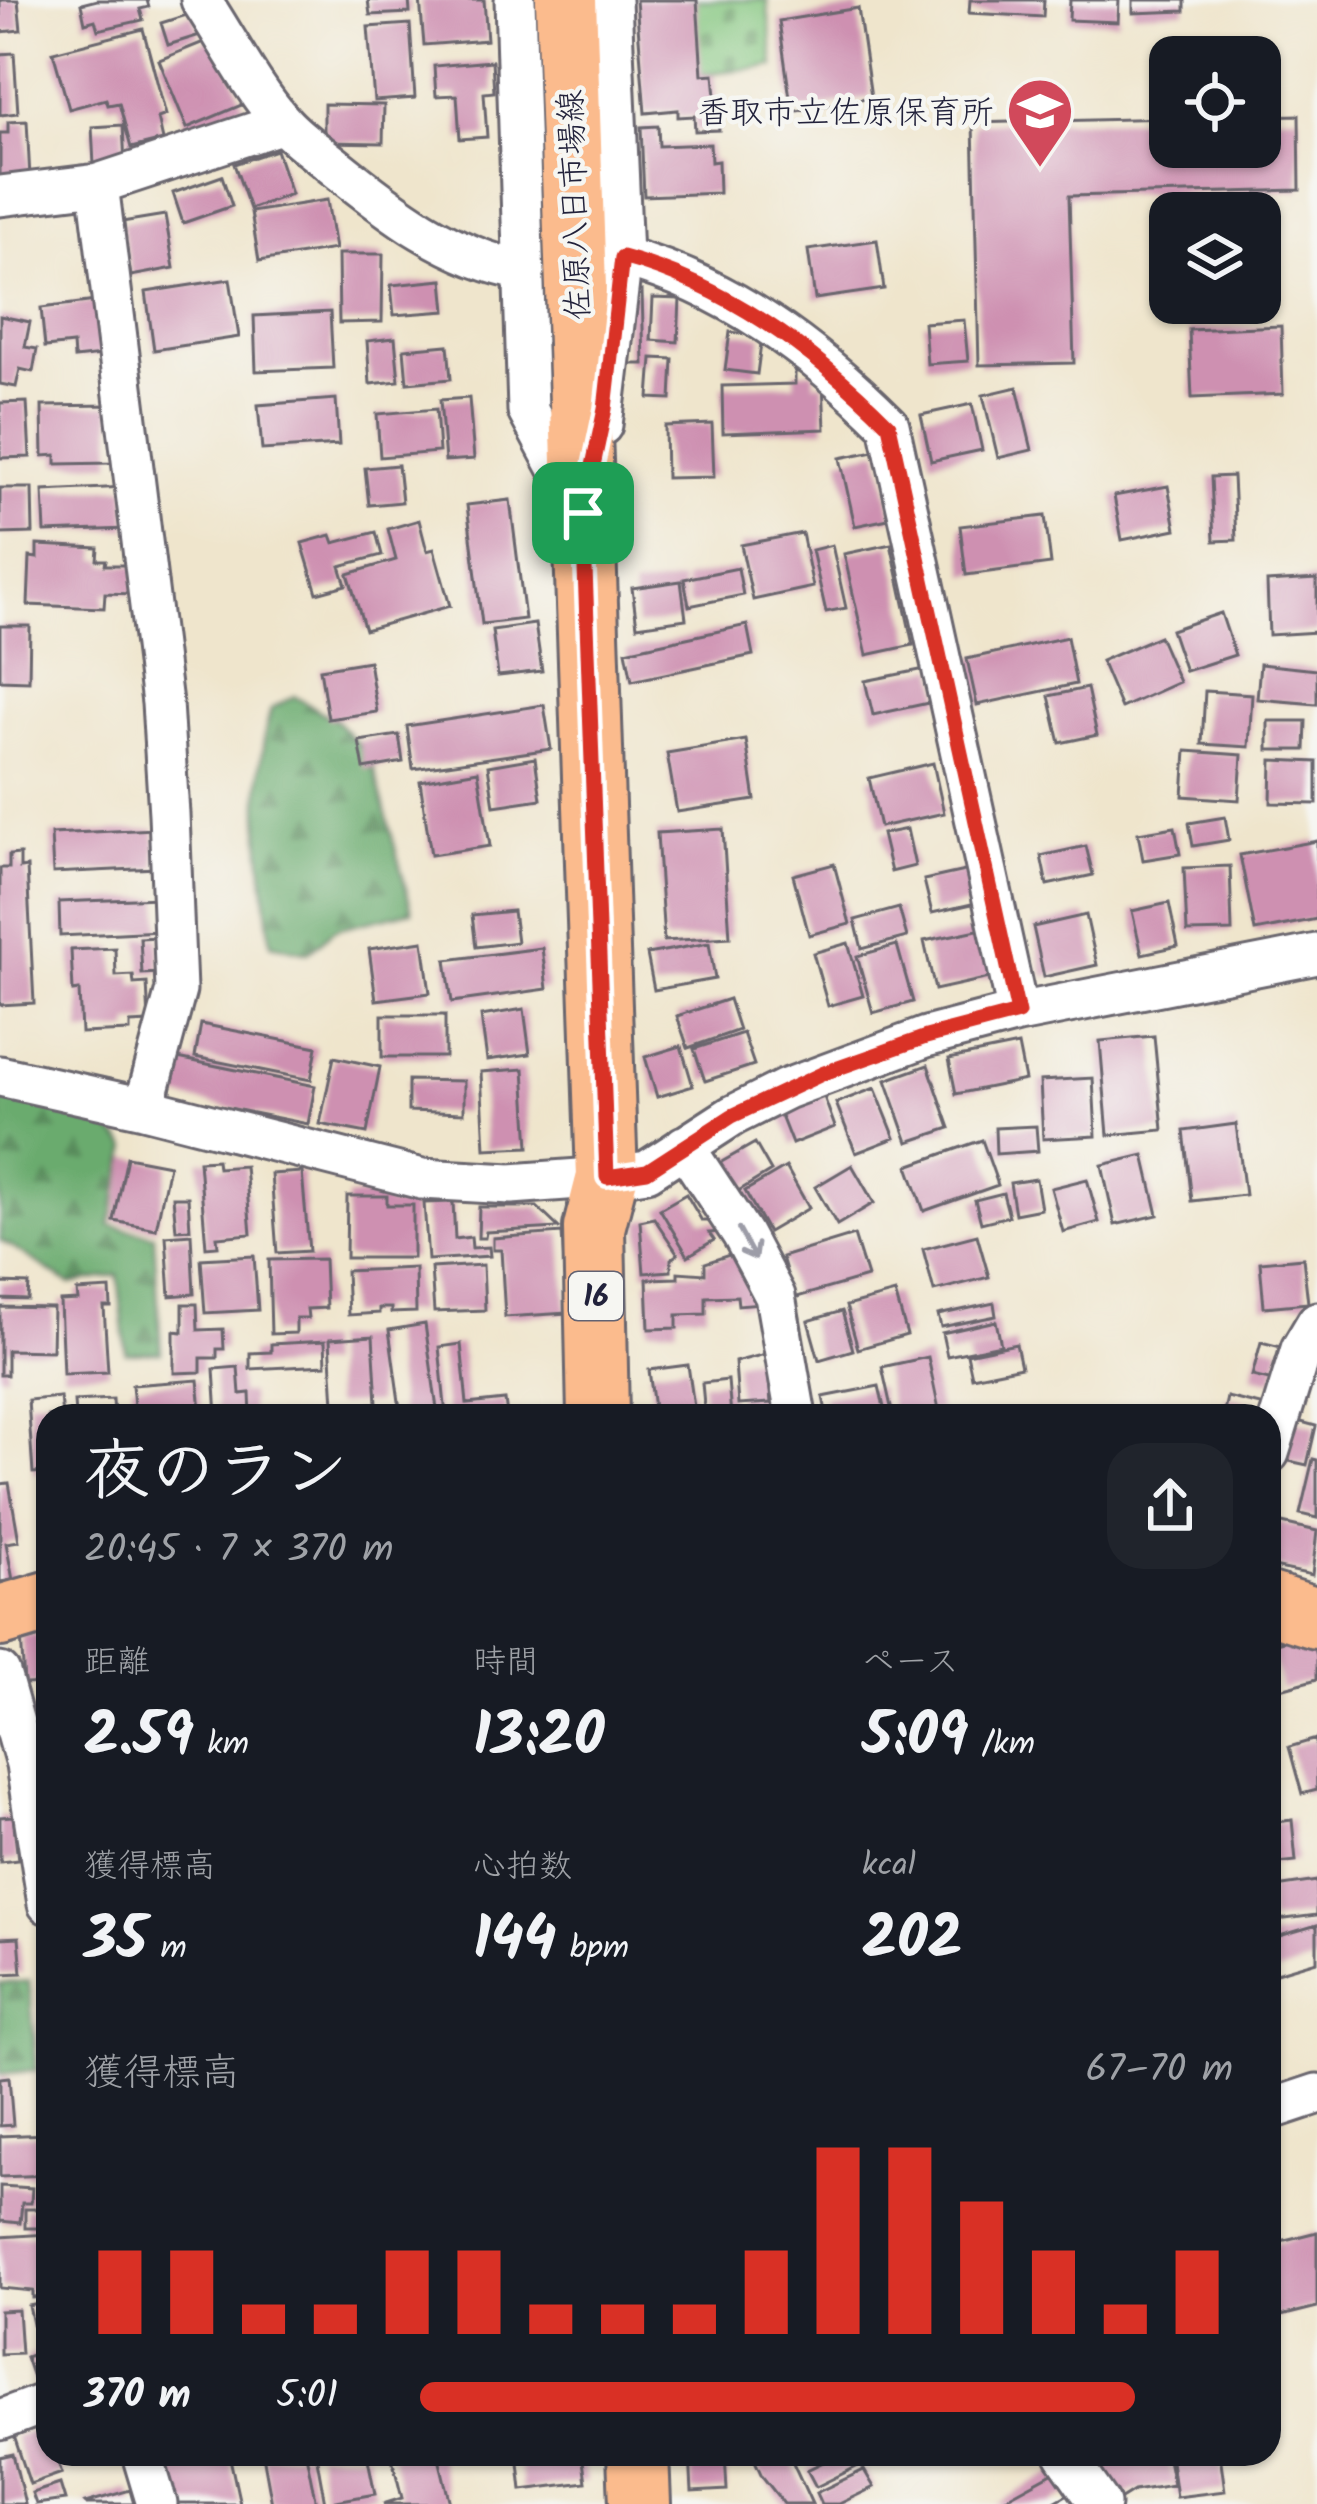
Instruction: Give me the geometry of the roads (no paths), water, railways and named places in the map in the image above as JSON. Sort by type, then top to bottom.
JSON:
[{"type":"main road","name":"佐原八日市場線","points":[[566,0],[607,1177],[594,1228],[598,1404]]},
{"type":"main road","points":[[0,1616],[36,1606]]},
{"type":"main road","points":[[1281,1607],[1317,1618]]},
{"type":"main road","points":[[638,2466],[640,2504]]},
{"type":"street","points":[[201,0],[283,123],[404,220],[474,258],[525,271]]},
{"type":"street","points":[[515,0],[528,412],[583,513]]},
{"type":"street","points":[[583,513],[605,409],[622,257],[611,0]]},
{"type":"street","points":[[0,196],[98,184],[283,123]]},
{"type":"street","points":[[98,184],[162,703],[170,836],[176,990],[144,1108]]},
{"type":"street","points":[[622,257],[703,284],[835,370],[889,425],[1018,1013]]},
{"type":"street","points":[[0,1076],[422,1179],[511,1184],[607,1177],[647,1171],[732,1116],[824,1073],[926,1037],[1018,1013],[1317,954]]},
{"type":"street","points":[[684,1146],[742,1234],[775,1296],[794,1404]]},
{"type":"street","points":[[1281,1414],[1301,1349],[1317,1322]]},
{"type":"street","points":[[0,1673],[36,1817]]},
{"type":"street","points":[[1281,2106],[1317,2093]]},
{"type":"street","points":[[0,2420],[36,2406]]},
{"type":"street","points":[[146,2466],[157,2504]]},
{"type":"street","points":[[1073,2466],[1100,2504]]},
{"type":"place","name":"香取市立佐原保育所","points":[[1040,170]]}]
